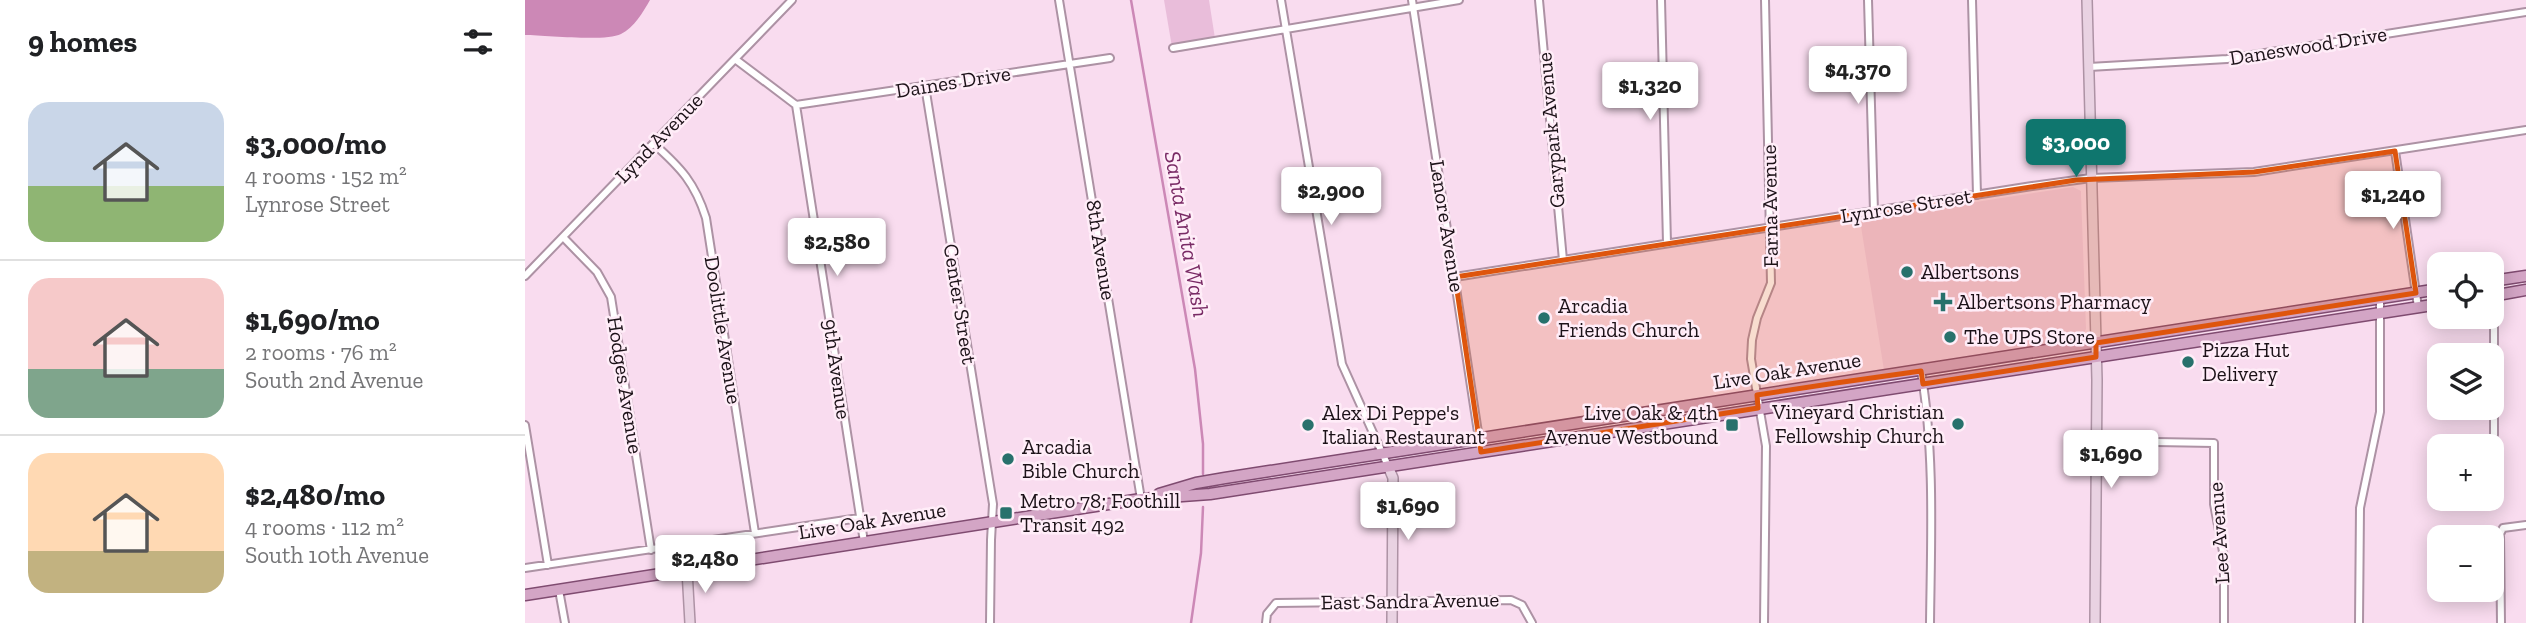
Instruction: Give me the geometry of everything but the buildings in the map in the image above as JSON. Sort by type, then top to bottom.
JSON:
[{"type":"main road","points":[[2504,279],[2526,276]]},
{"type":"main road","points":[[2504,293],[2526,290]]},
{"type":"main road","name":"Live Oak Avenue","points":[[1141,499],[1196,483],[2427,291]]},
{"type":"main road","name":"Live Oak Avenue","points":[[525,595],[1141,499],[1210,495],[2427,306]]},
{"type":"street","name":"Lynd Avenue","points":[[525,276],[792,0]]},
{"type":"street","name":"8th Avenue","points":[[1059,0],[1141,499]]},
{"type":"street","points":[[1281,0],[1339,355],[1351,388],[1393,478],[1392,623]]},
{"type":"street","points":[[1173,48],[1413,4],[1459,0]]},
{"type":"street","name":"Garypark Avenue","points":[[1539,0],[1563,260]]},
{"type":"street","points":[[1661,0],[1667,243]]},
{"type":"street","name":"Farna Avenue","points":[[1764,623],[1766,446],[1751,359],[1757,318],[1771,283],[1765,0]]},
{"type":"street","points":[[1868,0],[1874,211]]},
{"type":"street","points":[[1972,0],[1977,195]]},
{"type":"street","points":[[2087,0],[2096,343],[2095,623]]},
{"type":"street","name":"Lenore Avenue","points":[[1413,4],[1481,452]]},
{"type":"street","name":"Daneswood Drive","points":[[2089,66],[2227,59],[2526,12]]},
{"type":"street","name":"Daines Drive","points":[[796,105],[1109,58]]},
{"type":"street","points":[[735,59],[796,105]]},
{"type":"street","name":"Center Street","points":[[925,86],[993,504],[990,623]]},
{"type":"street","name":"9th Avenue","points":[[796,105],[864,542]]},
{"type":"street","name":"Lynrose Street","points":[[1455,277],[2091,178],[2254,172],[2526,130]]},
{"type":"street","name":"Doolittle Avenue","points":[[654,144],[683,169],[699,195],[706,218],[755,533]]},
{"type":"street","points":[[2395,151],[2418,307]]},
{"type":"street","name":"Hodges Avenue","points":[[563,237],[597,272],[611,297],[651,550]]},
{"type":"street","points":[[2359,623],[2360,508],[2380,412],[2380,298]]},
{"type":"street","points":[[2493,329],[2494,434]]},
{"type":"street","points":[[1921,371],[1931,490],[1930,623]]},
{"type":"street","points":[[525,425],[548,565]]},
{"type":"street","name":"Lee Avenue","points":[[2097,441],[2214,443],[2214,504],[2224,557],[2224,623]]},
{"type":"street","name":"Live Oak Avenue","points":[[525,568],[859,518]]},
{"type":"street","points":[[2501,623],[2500,534],[2503,528],[2526,526]]},
{"type":"street","points":[[687,570],[690,623]]},
{"type":"street","points":[[559,590],[565,623]]},
{"type":"street","name":"East Sandra Avenue","points":[[1266,623],[1268,614],[1276,603],[1511,600],[1523,606],[1532,623]]},
{"type":"highlighted area","points":[[2395,151],[2416,293],[2096,343],[2096,357],[1923,384],[1921,371],[1757,395],[1758,408],[1481,452],[1455,277],[2076,180],[2254,172]]},
{"type":"shaded area","points":[[525,0],[650,0],[638,19],[626,31],[613,36],[589,38],[525,35]]},
{"type":"shaded area","points":[[1164,0],[1209,0],[1216,45],[1173,53]]},
{"type":"shaded area","points":[[2073,187],[2081,191],[2086,329],[2082,336],[2078,339],[1884,370],[1860,220]]},
{"type":"waterway","name":"Santa Anita Wash","points":[[1131,0],[1195,369],[1203,444],[1203,474]]},
{"type":"waterway","name":"Santa Anita Wash","points":[[1191,623],[1201,553],[1203,507]]},
{"type":"place","name":"Albertsons","points":[[1907,272]]},
{"type":"place","name":"Albertsons Pharmacy","points":[[1943,302]]},
{"type":"place","name":"Arcadia Friends Church","points":[[1544,318]]},
{"type":"place","name":"The UPS Store","points":[[1950,337]]},
{"type":"place","name":"Pizza Hut Delivery","points":[[2188,362]]},
{"type":"place","name":"Vineyard Christian Fellowship Church","points":[[1958,424]]},
{"type":"place","name":"Alex Di Peppe's Italian Restaurant","points":[[1308,425]]},
{"type":"place","name":"Live Oak & 4th Avenue Westbound","points":[[1732,425]]},
{"type":"place","name":"Arcadia Bible Church","points":[[1008,459]]},
{"type":"place","name":"Metro 78; Foothill Transit 492","points":[[1006,513]]}]
